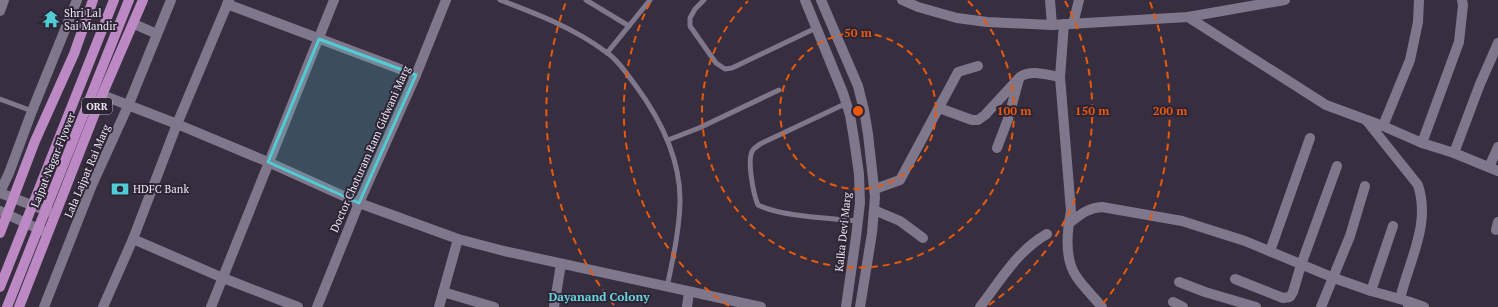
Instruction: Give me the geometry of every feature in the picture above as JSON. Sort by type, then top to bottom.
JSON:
[{"type":"main road","points":[[0,234],[4,213],[14,198],[35,141],[74,54],[94,0]]},
{"type":"main road","name":"Lajpat Nagar Flyover","points":[[0,287],[114,0]]},
{"type":"main road","name":"Lajpat Nagar Flyover","points":[[7,307],[129,0]]},
{"type":"main road","name":"ORR","points":[[55,214],[102,96],[143,0]]},
{"type":"main road","points":[[19,307],[55,214]]},
{"type":"street","points":[[0,11],[4,0]]},
{"type":"street","points":[[55,214],[0,192],[10,173],[32,111],[77,0]]},
{"type":"street","name":"Lala Lajpat Rai Marg","points":[[44,307],[92,185],[128,106],[171,0]]},
{"type":"street","points":[[211,307],[334,0]]},
{"type":"street","name":"Doctor Choturam Ram Gidwani Marg","points":[[317,307],[359,203],[416,75],[446,0]]},
{"type":"street","name":"Kalka Devi Marg","points":[[805,0],[850,115],[859,174],[860,202],[846,307]]},
{"type":"street","points":[[821,0],[858,86],[864,110],[875,189],[872,232],[860,307]]},
{"type":"street","points":[[902,0],[918,7],[957,18],[987,22],[1052,25],[1188,17],[1285,0]]},
{"type":"street","points":[[1050,0],[1052,25]]},
{"type":"street","points":[[1078,0],[1069,24],[1060,77],[1071,211],[1068,224],[1068,257],[1075,275],[1102,307]]},
{"type":"street","points":[[1383,126],[1410,60],[1418,22],[1419,0]]},
{"type":"street","points":[[1422,143],[1459,42],[1463,6],[1462,0]]},
{"type":"street","points":[[103,307],[133,239],[177,124],[228,2],[319,39],[416,75]]},
{"type":"street","points":[[1188,17],[1326,105],[1383,126],[1422,143],[1454,153],[1494,169],[1498,147]]},
{"type":"street","points":[[134,24],[157,34]]},
{"type":"street","points":[[1454,153],[1480,84],[1498,43]]},
{"type":"street","points":[[875,189],[900,180],[958,72],[978,66]]},
{"type":"street","points":[[939,108],[972,120],[978,120],[985,115],[1025,73],[1060,77]]},
{"type":"street","points":[[997,148],[1008,119],[1020,77]]},
{"type":"street","points":[[102,96],[177,124],[268,162],[359,203],[458,238],[504,252],[761,307]]},
{"type":"street","points":[[1366,120],[1418,185],[1422,198],[1423,223],[1406,303]]},
{"type":"street","points":[[24,135],[35,141]]},
{"type":"street","points":[[1270,250],[1310,138]]},
{"type":"street","points":[[1235,279],[1283,298],[1290,297],[1337,166]]},
{"type":"street","points":[[1321,307],[1350,236],[1365,186]]},
{"type":"street","points":[[1068,224],[1093,207],[1102,207],[1182,221],[1246,241],[1334,278],[1406,303],[1424,307]]},
{"type":"street","points":[[874,210],[900,221],[923,238]]},
{"type":"street","points":[[4,213],[47,233]]},
{"type":"street","points":[[1371,291],[1393,226]]},
{"type":"street","points":[[980,307],[1008,269],[1028,248],[1047,234]]},
{"type":"street","points":[[439,307],[458,238]]},
{"type":"street","points":[[133,239],[223,278],[298,307]]},
{"type":"street","points":[[554,307],[561,264]]},
{"type":"street","points":[[1179,282],[1243,305],[1256,307]]},
{"type":"street","points":[[443,292],[494,307]]},
{"type":"street","points":[[687,307],[689,292]]},
{"type":"street","points":[[1173,302],[1183,307]]},
{"type":"lane","points":[[500,0],[551,20],[582,36],[607,53],[625,70],[655,114],[668,140],[676,164],[680,202],[674,251],[667,288]]},
{"type":"lane","points":[[586,0],[629,26]]},
{"type":"lane","points":[[607,53],[650,0]]},
{"type":"lane","points":[[704,0],[695,9],[690,18],[690,26],[716,63],[725,69],[732,68],[816,28]]},
{"type":"lane","points":[[668,140],[699,128],[779,90]]},
{"type":"lane","points":[[0,99],[32,111]]},
{"type":"lane","points":[[846,103],[760,144],[752,150],[750,158],[754,196],[758,205],[766,209],[800,216],[858,221]]},
{"type":"highlighted area","points":[[319,39],[416,75],[359,203],[268,162]]},
{"type":"place","name":"Shri Lal Sai Mandir","points":[[51,19]]},
{"type":"place","name":"HDFC Bank","points":[[120,189]]},
{"type":"district","name":"Dayanand Colony","points":[[599,296]]}]
